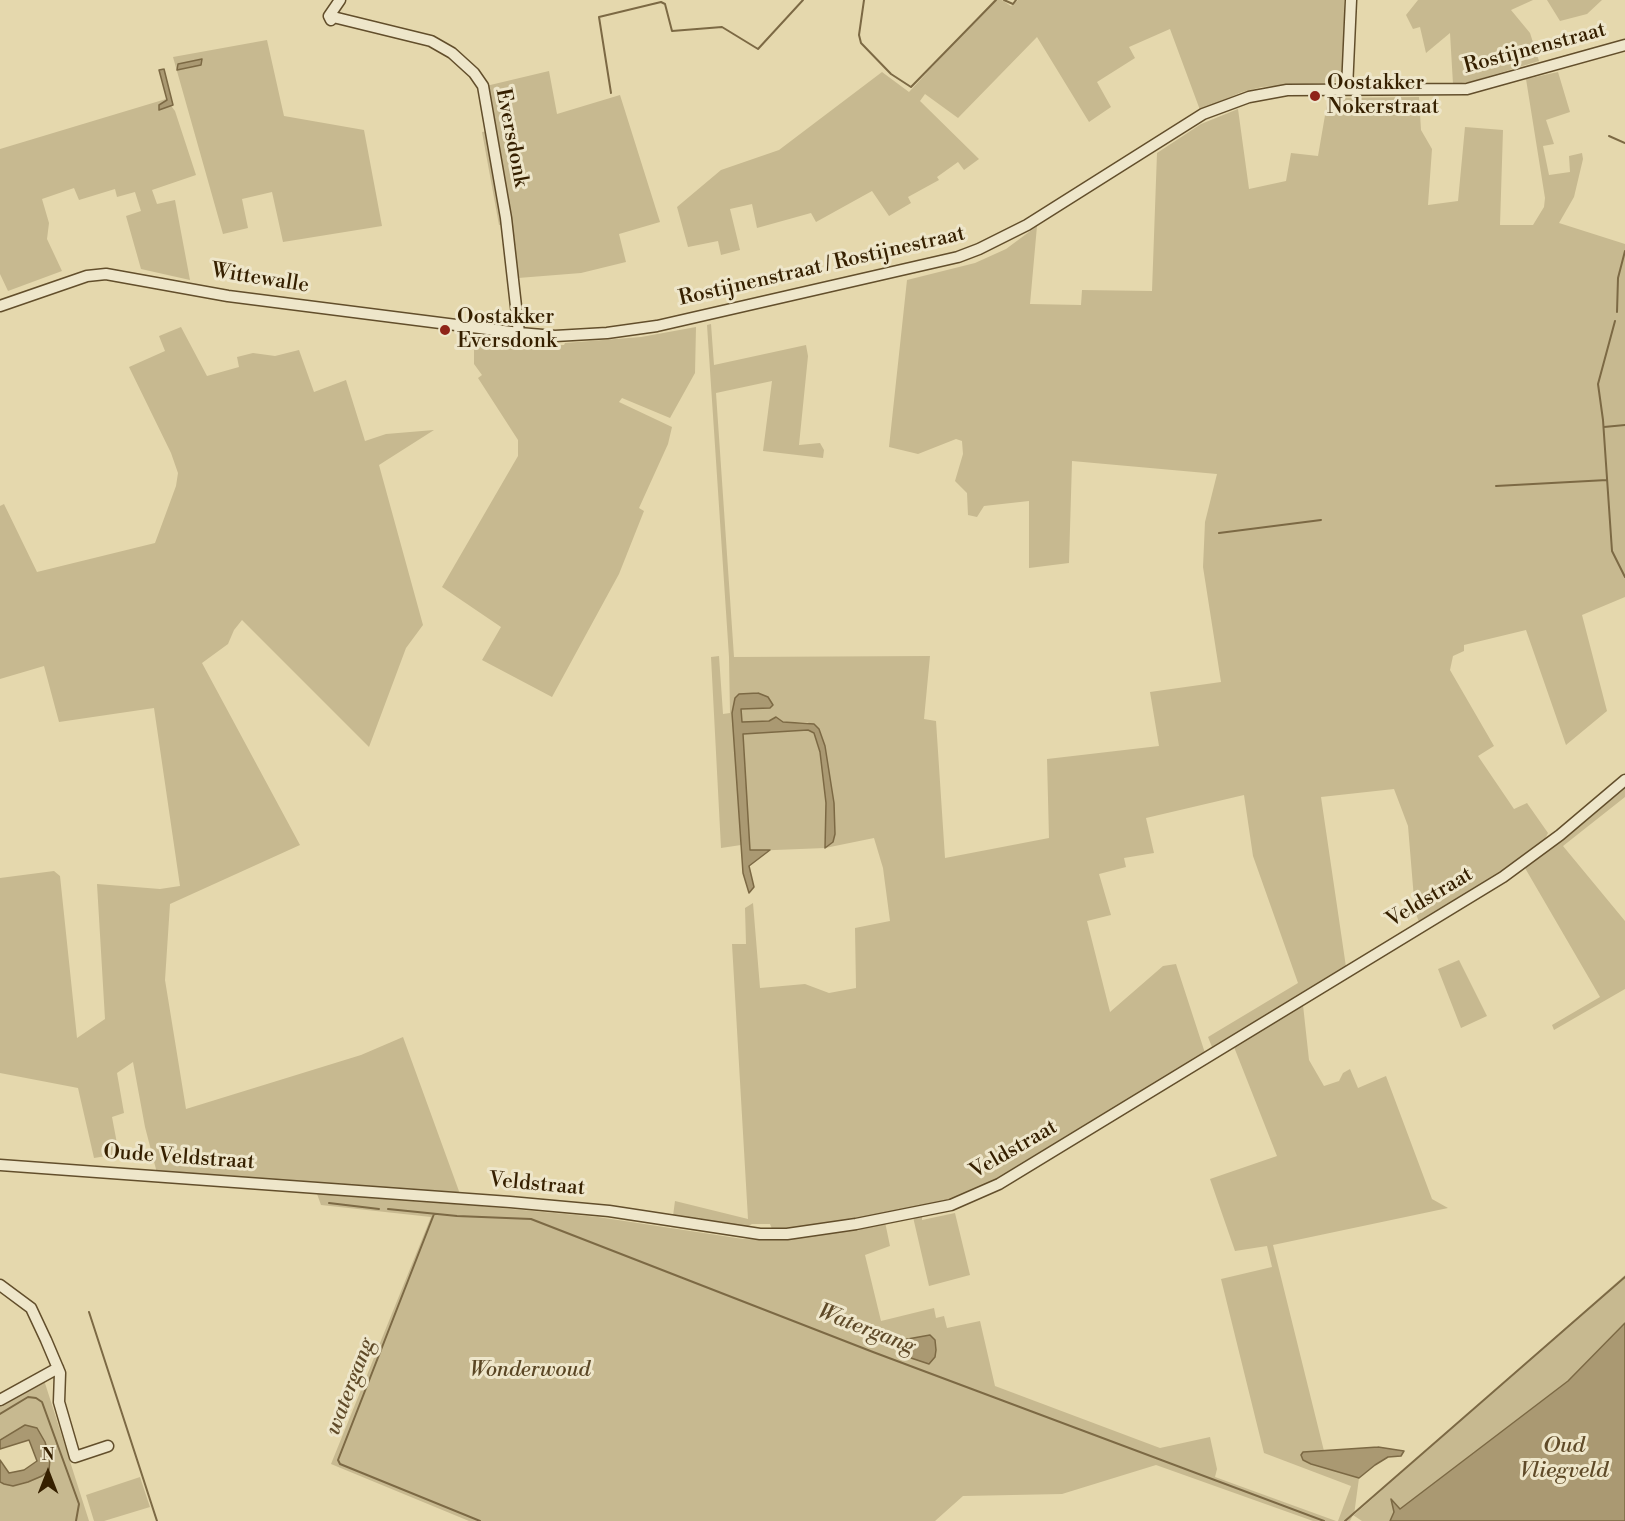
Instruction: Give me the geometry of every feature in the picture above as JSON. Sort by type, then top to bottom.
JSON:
[{"type":"street","name":"Eversdonk","points":[[340,0],[330,19],[431,41],[452,53],[474,73],[483,86],[506,218],[519,333]]},
{"type":"street","points":[[1347,89],[1351,0]]},
{"type":"street","name":"Rostijnenstraat","points":[[1382,89],[1467,89],[1625,45]]},
{"type":"street","name":"Rostijnenstraat / Rostijnestraat","points":[[519,333],[555,336],[607,333],[657,326],[958,257],[1000,240],[1027,225],[1174,131],[1219,107],[1271,93],[1382,89]]},
{"type":"street","name":"Wittewalle","points":[[0,306],[87,276],[106,274],[131,276],[228,296],[519,333]]},
{"type":"street","name":"Veldstraat","points":[[324,1187],[609,1211],[760,1234],[787,1234],[855,1224],[951,1205],[999,1184],[1503,877],[1560,835],[1625,780]]},
{"type":"street","name":"Oude Veldstraat","points":[[0,1159],[32,1166]]},
{"type":"street","name":"Oude Veldstraat","points":[[0,1165],[324,1187]]},
{"type":"street","points":[[0,1285],[31,1308],[58,1368],[59,1402],[75,1456],[108,1446]]},
{"type":"street","points":[[0,1400],[58,1368]]},
{"type":"green space","points":[[994,0],[1002,0],[1011,6],[1018,0],[1344,0],[1344,78],[1336,82],[1262,87],[1242,92],[1200,110],[1170,29],[1129,47],[1135,58],[1097,82],[1111,107],[1089,122],[1037,37],[958,118],[925,94],[920,101],[979,159],[964,170],[958,162],[937,177],[939,180],[908,197],[911,203],[889,216],[872,191],[816,222],[811,213],[757,228],[752,204],[730,209],[740,250],[721,255],[718,241],[688,247],[677,207],[721,170],[779,150],[882,72],[909,92]]},
{"type":"green space","points":[[1418,0],[1533,0],[1511,10],[1530,33],[1539,61],[1470,82],[1453,84],[1450,33],[1426,53],[1420,27],[1413,29],[1406,15]]},
{"type":"green space","points":[[1547,0],[1602,0],[1587,14],[1560,21]]},
{"type":"green space","points":[[267,40],[284,116],[364,130],[382,226],[283,242],[272,192],[242,199],[248,228],[223,234],[173,57]]},
{"type":"green space","points":[[549,71],[557,114],[620,95],[660,222],[619,234],[626,262],[581,273],[518,278],[486,86]]},
{"type":"green space","points":[[1558,72],[1570,112],[1546,120],[1554,144],[1543,146],[1549,175],[1570,172],[1569,156],[1582,153],[1583,159],[1574,197],[1559,223],[1625,244],[1625,597],[1582,615],[1607,711],[1566,745],[1526,630],[1464,645],[1464,651],[1453,656],[1450,670],[1494,746],[1478,756],[1514,809],[1527,803],[1548,833],[1545,839],[1538,847],[1499,873],[1419,922],[1415,911],[1408,826],[1394,789],[1321,797],[1346,967],[1212,1047],[1208,1037],[1298,983],[1253,856],[1244,795],[1146,818],[1154,853],[1124,858],[1126,867],[1099,874],[1111,915],[1087,921],[1110,1012],[1163,966],[1176,964],[1205,1053],[996,1182],[970,1195],[877,1215],[779,1230],[772,1229],[770,1224],[752,1224],[745,1228],[673,1216],[675,1201],[748,1219],[732,944],[746,944],[745,908],[753,903],[760,988],[805,984],[829,993],[856,988],[855,928],[890,921],[883,868],[874,838],[825,848],[750,851],[743,734],[809,730],[814,733],[820,752],[827,803],[825,847],[833,842],[835,834],[825,746],[808,722],[741,722],[741,709],[770,708],[773,705],[733,704],[741,845],[721,848],[711,657],[719,656],[723,714],[730,713],[729,657],[707,325],[711,324],[714,365],[806,345],[808,356],[799,445],[820,443],[824,450],[823,458],[763,451],[772,381],[716,393],[734,657],[930,656],[924,719],[936,721],[945,858],[1049,838],[1047,759],[1159,746],[1150,692],[1221,682],[1203,567],[1205,522],[1217,474],[1072,461],[1069,563],[1029,568],[1029,501],[984,506],[977,517],[968,515],[967,493],[955,481],[963,454],[962,441],[956,439],[918,454],[889,447],[907,280],[975,263],[1006,249],[1037,226],[1030,304],[1081,305],[1082,290],[1152,291],[1157,153],[1201,124],[1238,109],[1249,189],[1286,181],[1291,153],[1318,156],[1328,98],[1419,97],[1421,130],[1432,149],[1428,205],[1458,201],[1465,127],[1503,130],[1500,225],[1533,225],[1544,207],[1545,198],[1526,79]]},
{"type":"green space","points":[[166,99],[175,111],[196,175],[152,190],[157,204],[175,200],[190,280],[141,269],[126,216],[141,211],[135,192],[117,197],[115,189],[79,200],[74,188],[42,199],[49,223],[47,239],[62,271],[8,291],[0,274],[0,149]]},
{"type":"green space","points":[[489,131],[505,224],[499,225],[482,132]]},
{"type":"green space","points":[[181,327],[207,376],[239,367],[237,357],[253,353],[275,356],[299,350],[314,392],[346,380],[365,441],[386,434],[434,430],[379,465],[423,625],[406,648],[369,747],[242,620],[234,630],[228,644],[202,663],[300,845],[170,904],[165,980],[186,1109],[361,1055],[403,1037],[460,1194],[157,1173],[145,1127],[133,1062],[117,1073],[124,1113],[112,1117],[119,1154],[94,1158],[78,1088],[0,1073],[0,878],[54,871],[60,876],[77,1038],[105,1019],[97,884],[160,889],[180,886],[154,708],[59,722],[44,666],[0,679],[0,506],[4,504],[37,572],[155,543],[176,486],[178,473],[171,453],[129,367],[165,351],[159,336]]},
{"type":"green space","points":[[696,327],[695,373],[670,418],[622,398],[619,402],[672,427],[668,444],[639,508],[644,511],[619,574],[552,697],[482,660],[501,627],[442,587],[518,456],[518,440],[478,378],[482,375],[474,364],[474,339],[531,346],[564,345],[565,343],[641,337]]},
{"type":"green space","points":[[1625,786],[1625,797],[1563,846],[1625,921],[1625,989],[1554,1030],[1552,1025],[1600,997],[1525,868]]},
{"type":"green space","points":[[1459,960],[1487,1016],[1461,1028],[1438,969]]},
{"type":"green space","points":[[1303,1005],[1309,1060],[1324,1086],[1339,1081],[1343,1073],[1350,1069],[1358,1088],[1386,1076],[1432,1199],[1448,1208],[1273,1245],[1324,1451],[1303,1452],[1311,1464],[1359,1478],[1354,1515],[1625,1275],[1625,1323],[1621,1330],[1568,1381],[1400,1509],[1392,1500],[1394,1512],[1390,1521],[1362,1521],[1353,1515],[1350,1521],[1338,1521],[1351,1486],[1264,1453],[1221,1279],[1272,1267],[1267,1246],[1235,1251],[1210,1179],[1277,1156],[1234,1047]]},
{"type":"green space","name":"Wonderwoud","points":[[316,1191],[598,1217],[743,1239],[773,1240],[885,1222],[890,1246],[865,1255],[881,1321],[934,1308],[936,1318],[944,1316],[947,1328],[980,1321],[995,1386],[1160,1448],[1210,1437],[1217,1469],[1215,1477],[1336,1521],[1313,1521],[1156,1465],[1062,1494],[963,1496],[935,1521],[469,1521],[331,1464],[431,1217],[321,1205]]},
{"type":"green space","points":[[955,1213],[970,1275],[929,1286],[913,1217],[922,1215],[922,1220]]},
{"type":"green space","points":[[44,1380],[89,1521],[0,1521],[0,1482],[13,1486],[42,1476],[50,1459],[37,1428],[0,1440],[0,1404]]},
{"type":"green space","points":[[140,1477],[150,1507],[104,1521],[94,1521],[86,1495]]},
{"type":"water","points":[[202,59],[201,65],[177,70],[178,64]]},
{"type":"water","points":[[164,69],[173,105],[159,110],[159,105],[167,100],[159,70]]},
{"type":"water","points":[[758,693],[768,697],[773,705],[770,708],[741,709],[742,722],[769,721],[776,717],[783,722],[814,724],[819,729],[825,746],[834,803],[835,834],[833,842],[825,848],[826,803],[820,752],[814,733],[808,730],[743,734],[750,850],[770,850],[749,866],[754,887],[749,893],[743,873],[732,713],[735,698],[739,694]]},
{"type":"water","name":"Oud Vliegveld","points":[[1625,1323],[1625,1521],[1390,1521],[1394,1512],[1391,1499],[1400,1509],[1568,1381]]},
{"type":"water","points":[[930,1335],[935,1340],[936,1350],[935,1357],[929,1364],[911,1358],[912,1353],[893,1346],[891,1342]]},
{"type":"water","points":[[25,1425],[37,1428],[45,1442],[50,1459],[49,1470],[28,1482],[13,1486],[4,1484],[0,1482],[0,1460],[9,1473],[24,1470],[37,1461],[29,1440],[0,1449],[0,1440]]},
{"type":"water","points":[[1378,1447],[1404,1451],[1401,1456],[1388,1457],[1359,1478],[1311,1464],[1303,1460],[1301,1455],[1303,1452]]},
{"type":"waterway","points":[[611,93],[599,17],[661,2],[665,4],[672,31],[722,27],[758,49],[803,0]]},
{"type":"waterway","points":[[864,0],[859,35],[861,43],[891,74],[911,87],[996,0]]},
{"type":"waterway","points":[[1004,0],[1013,4],[1016,0]]},
{"type":"waterway","points":[[1609,136],[1625,143]]},
{"type":"waterway","points":[[1617,312],[1618,278],[1625,251]]},
{"type":"waterway","points":[[1615,321],[1598,384],[1603,420],[1612,551],[1625,577]]},
{"type":"waterway","points":[[1604,427],[1625,425]]},
{"type":"waterway","points":[[1496,486],[1607,480]]},
{"type":"waterway","points":[[1219,533],[1321,520]]},
{"type":"waterway","points":[[329,1203],[379,1209]]},
{"type":"waterway","name":"Watergang","points":[[388,1209],[457,1216],[531,1219],[873,1352],[1324,1521]]},
{"type":"waterway","name":"watergang","points":[[434,1214],[338,1460],[340,1464],[480,1521]]},
{"type":"waterway","points":[[1345,1521],[1625,1277]]},
{"type":"waterway","points":[[89,1312],[157,1521]]},
{"type":"waterway","points":[[0,1414],[28,1397],[42,1402],[79,1504],[76,1521]]},
{"type":"place","name":"Oostakker Nokerstraat","points":[[1315,96]]},
{"type":"place","name":"Oostakker Eversdonk","points":[[445,330]]}]
